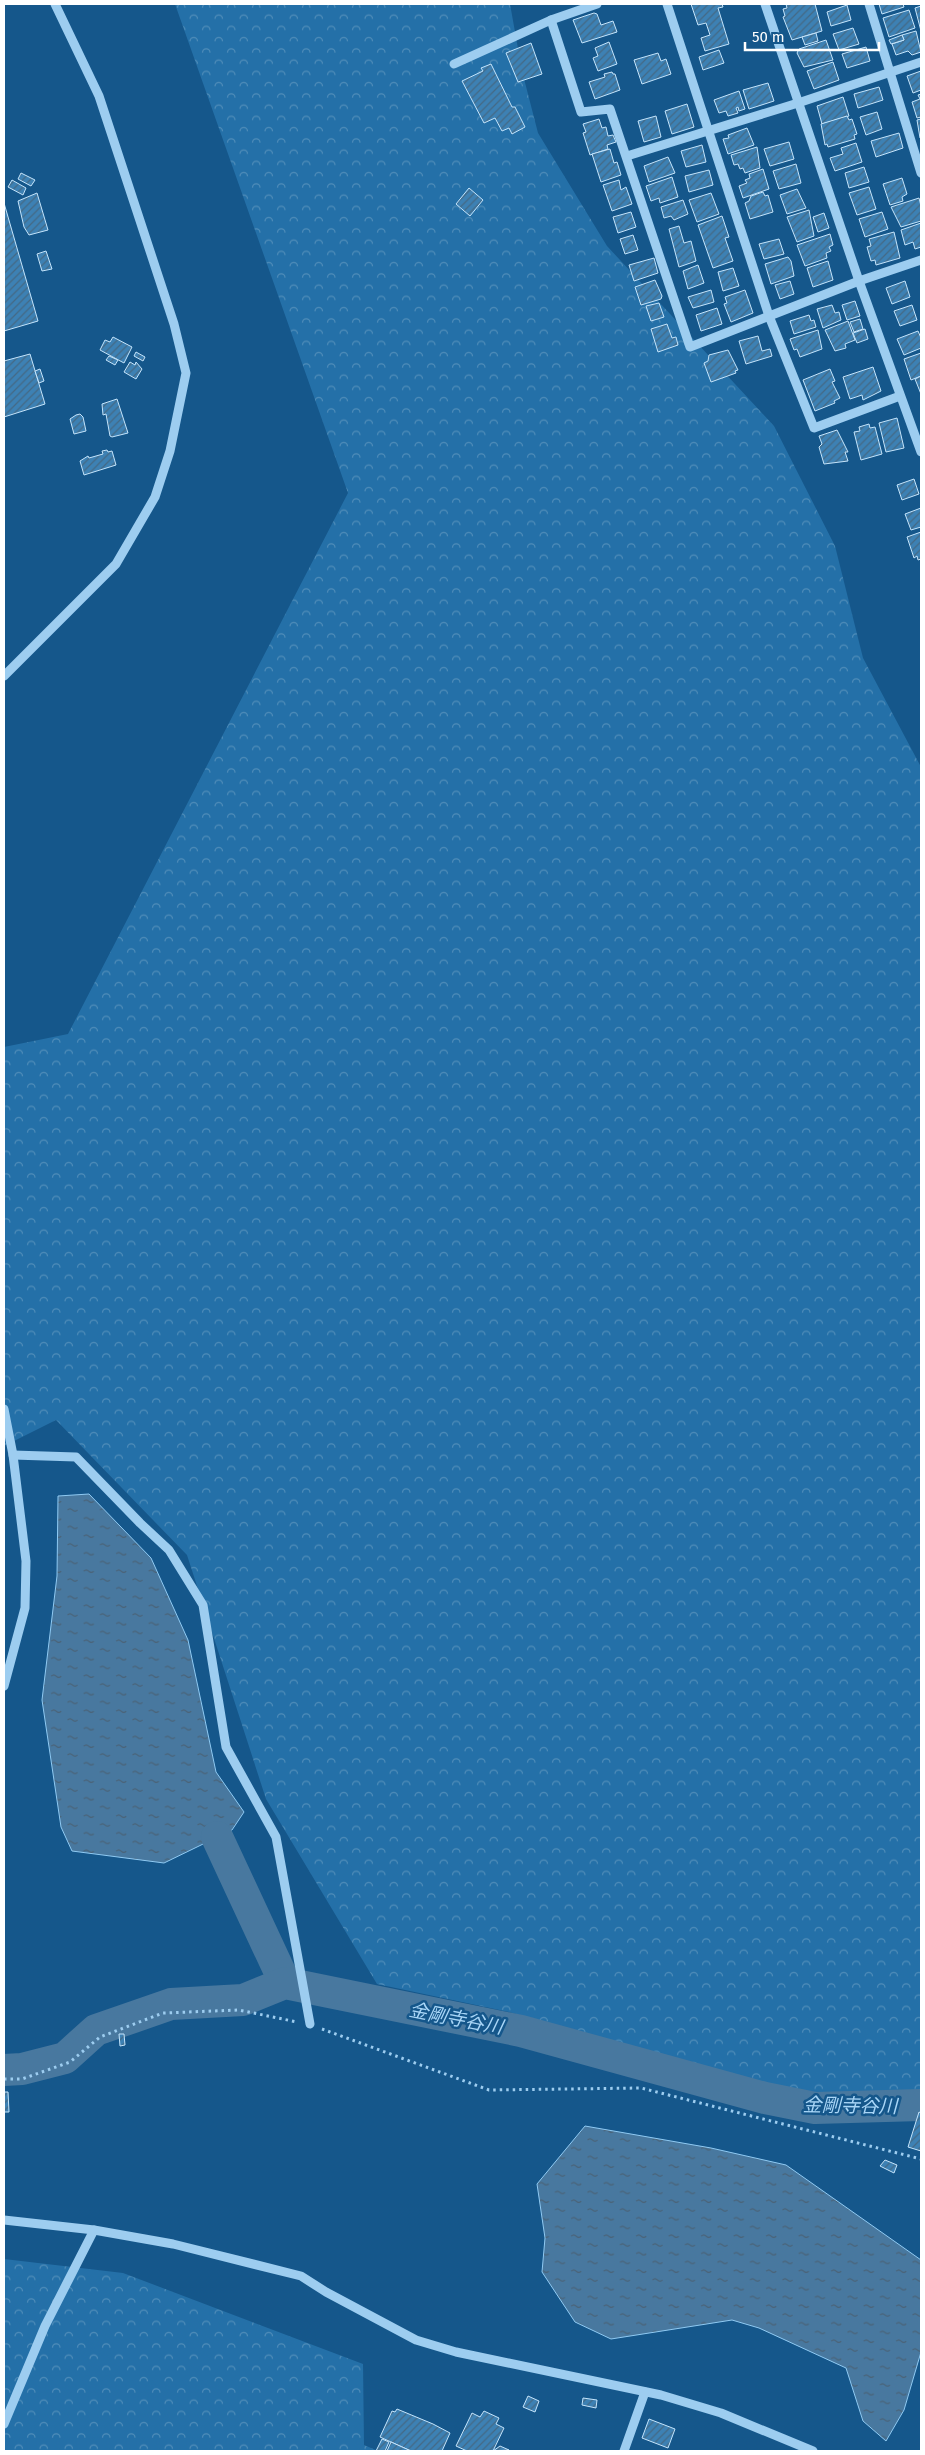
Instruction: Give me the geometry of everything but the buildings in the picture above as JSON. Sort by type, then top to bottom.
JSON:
[{"type":"street","points":[[4,676],[116,564],[155,497],[170,451],[186,373],[174,324],[99,96],[55,4]]},
{"type":"street","points":[[454,64],[551,20],[597,4]]},
{"type":"street","points":[[666,4],[769,316],[814,428],[900,396]]},
{"type":"street","points":[[765,4],[859,281],[921,452]]},
{"type":"street","points":[[868,4],[921,173]]},
{"type":"street","points":[[551,20],[581,112],[610,109],[690,347],[859,281],[921,260]]},
{"type":"street","points":[[627,156],[798,103],[921,62]]},
{"type":"street","points":[[4,1409],[13,1456],[26,1561],[25,1608],[4,1686]]},
{"type":"street","points":[[13,1456],[76,1457],[169,1550],[203,1605],[226,1747],[276,1837],[310,2024]]},
{"type":"street","points":[[4,2220],[94,2230],[173,2244],[301,2276],[326,2292],[416,2340],[456,2352],[644,2392],[721,2413],[813,2451]]},
{"type":"street","points":[[4,2424],[45,2326],[94,2230]]},
{"type":"street","points":[[624,2451],[644,2392]]},
{"type":"path","points":[[4,2079],[22,2079],[70,2062],[100,2038],[163,2012],[240,2010],[310,2024],[489,2090],[641,2088],[921,2159]]},
{"type":"green space","points":[[175,4],[510,4],[522,71],[538,133],[607,246],[774,426],[835,546],[863,658],[921,767],[921,2093],[811,2097],[509,2012],[377,1984],[266,1799],[187,1555],[56,1420],[4,1446],[4,1047],[68,1034],[348,493]]},
{"type":"green space","points":[[4,2259],[123,2273],[363,2364],[364,2445],[378,2451],[4,2451]]},
{"type":"water","points":[[89,1494],[151,1558],[188,1640],[216,1772],[244,1812],[232,1830],[164,1863],[72,1851],[61,1827],[42,1700],[57,1576],[58,1496]]},
{"type":"water","points":[[585,2126],[711,2148],[786,2165],[921,2260],[921,2352],[904,2410],[886,2441],[863,2421],[846,2368],[759,2328],[732,2320],[611,2339],[575,2322],[542,2272],[545,2238],[537,2184]]},
{"type":"waterway","points":[[217,1837],[285,1983]]},
{"type":"waterway","name":"金剛寺谷川","points":[[4,2070],[22,2069],[65,2058],[96,2030],[171,2004],[243,2000],[285,1983],[521,2031],[765,2098],[815,2108],[921,2105]]}]
